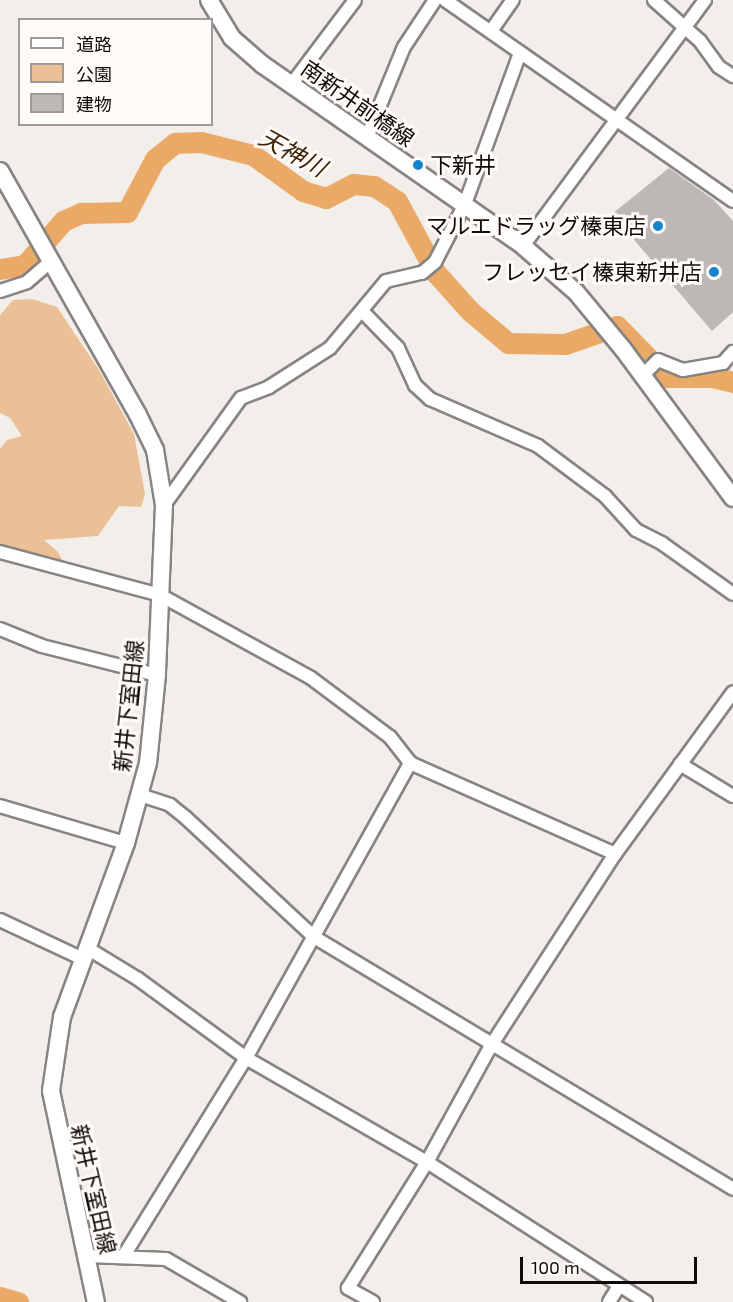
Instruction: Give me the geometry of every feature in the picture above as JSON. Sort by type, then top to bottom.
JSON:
[{"type":"main road","name":"南新井前橋線","points":[[208,0],[232,38],[291,85],[524,246],[590,307],[733,498]]},
{"type":"main road","name":"新井下室田線","points":[[0,171],[49,263],[155,450],[164,505],[157,675],[148,763],[126,843],[62,1017],[51,1091],[95,1300]]},
{"type":"street","points":[[291,85],[355,0]]},
{"type":"street","points":[[367,137],[404,47],[435,0]]},
{"type":"street","points":[[445,0],[733,201]]},
{"type":"street","points":[[491,31],[513,0]]},
{"type":"street","points":[[654,0],[685,29],[719,67],[733,76]]},
{"type":"street","points":[[524,246],[705,0]]},
{"type":"street","points":[[164,505],[241,398],[269,387],[330,348],[386,281],[422,273],[435,262],[465,204],[520,53]]},
{"type":"street","points":[[0,300],[5,290],[49,263]]},
{"type":"street","points":[[362,310],[398,348],[415,386],[430,399],[538,446],[605,496],[636,530],[663,544],[733,594]]},
{"type":"street","points":[[643,375],[658,360],[683,370],[723,363],[733,352]]},
{"type":"street","points":[[0,552],[160,595],[311,678],[390,737],[410,764],[615,854]]},
{"type":"street","points":[[0,629],[42,646],[157,675]]},
{"type":"street","points":[[373,1302],[348,1288],[427,1162],[492,1044],[615,854],[733,692]]},
{"type":"street","points":[[123,1257],[246,1058],[410,764]]},
{"type":"street","points":[[680,764],[733,796]]},
{"type":"street","points":[[140,795],[163,802],[185,817],[314,937],[733,1189]]},
{"type":"street","points":[[0,806],[126,843]]},
{"type":"street","points":[[0,920],[85,954],[138,979],[246,1058],[427,1162],[646,1302]]},
{"type":"street","points":[[87,1256],[166,1259],[240,1302]]},
{"type":"street","points":[[609,1302],[619,1286]]},
{"type":"green space","points":[[32,299],[57,307],[99,370],[134,434],[145,494],[141,507],[119,506],[98,536],[44,540],[58,552],[65,566],[0,548],[0,449],[7,440],[22,436],[10,418],[0,413],[0,315],[13,300]]},
{"type":"building","points":[[669,168],[714,200],[733,221],[733,312],[712,331],[612,214]]},
{"type":"waterway","name":"天神川","points":[[0,269],[25,265],[63,221],[81,213],[127,212],[155,159],[175,143],[201,142],[253,155],[303,191],[326,198],[354,184],[374,186],[397,201],[436,273],[470,311],[508,343],[565,344],[617,326],[667,377],[712,377],[733,382]]},
{"type":"waterway","points":[[0,1297],[18,1302]]},
{"type":"place","name":"下新井","points":[[418,165]]},
{"type":"place","name":"マルエドラッグ榛東店","points":[[658,226]]},
{"type":"place","name":"フレッセイ榛東新井店","points":[[714,272]]}]
